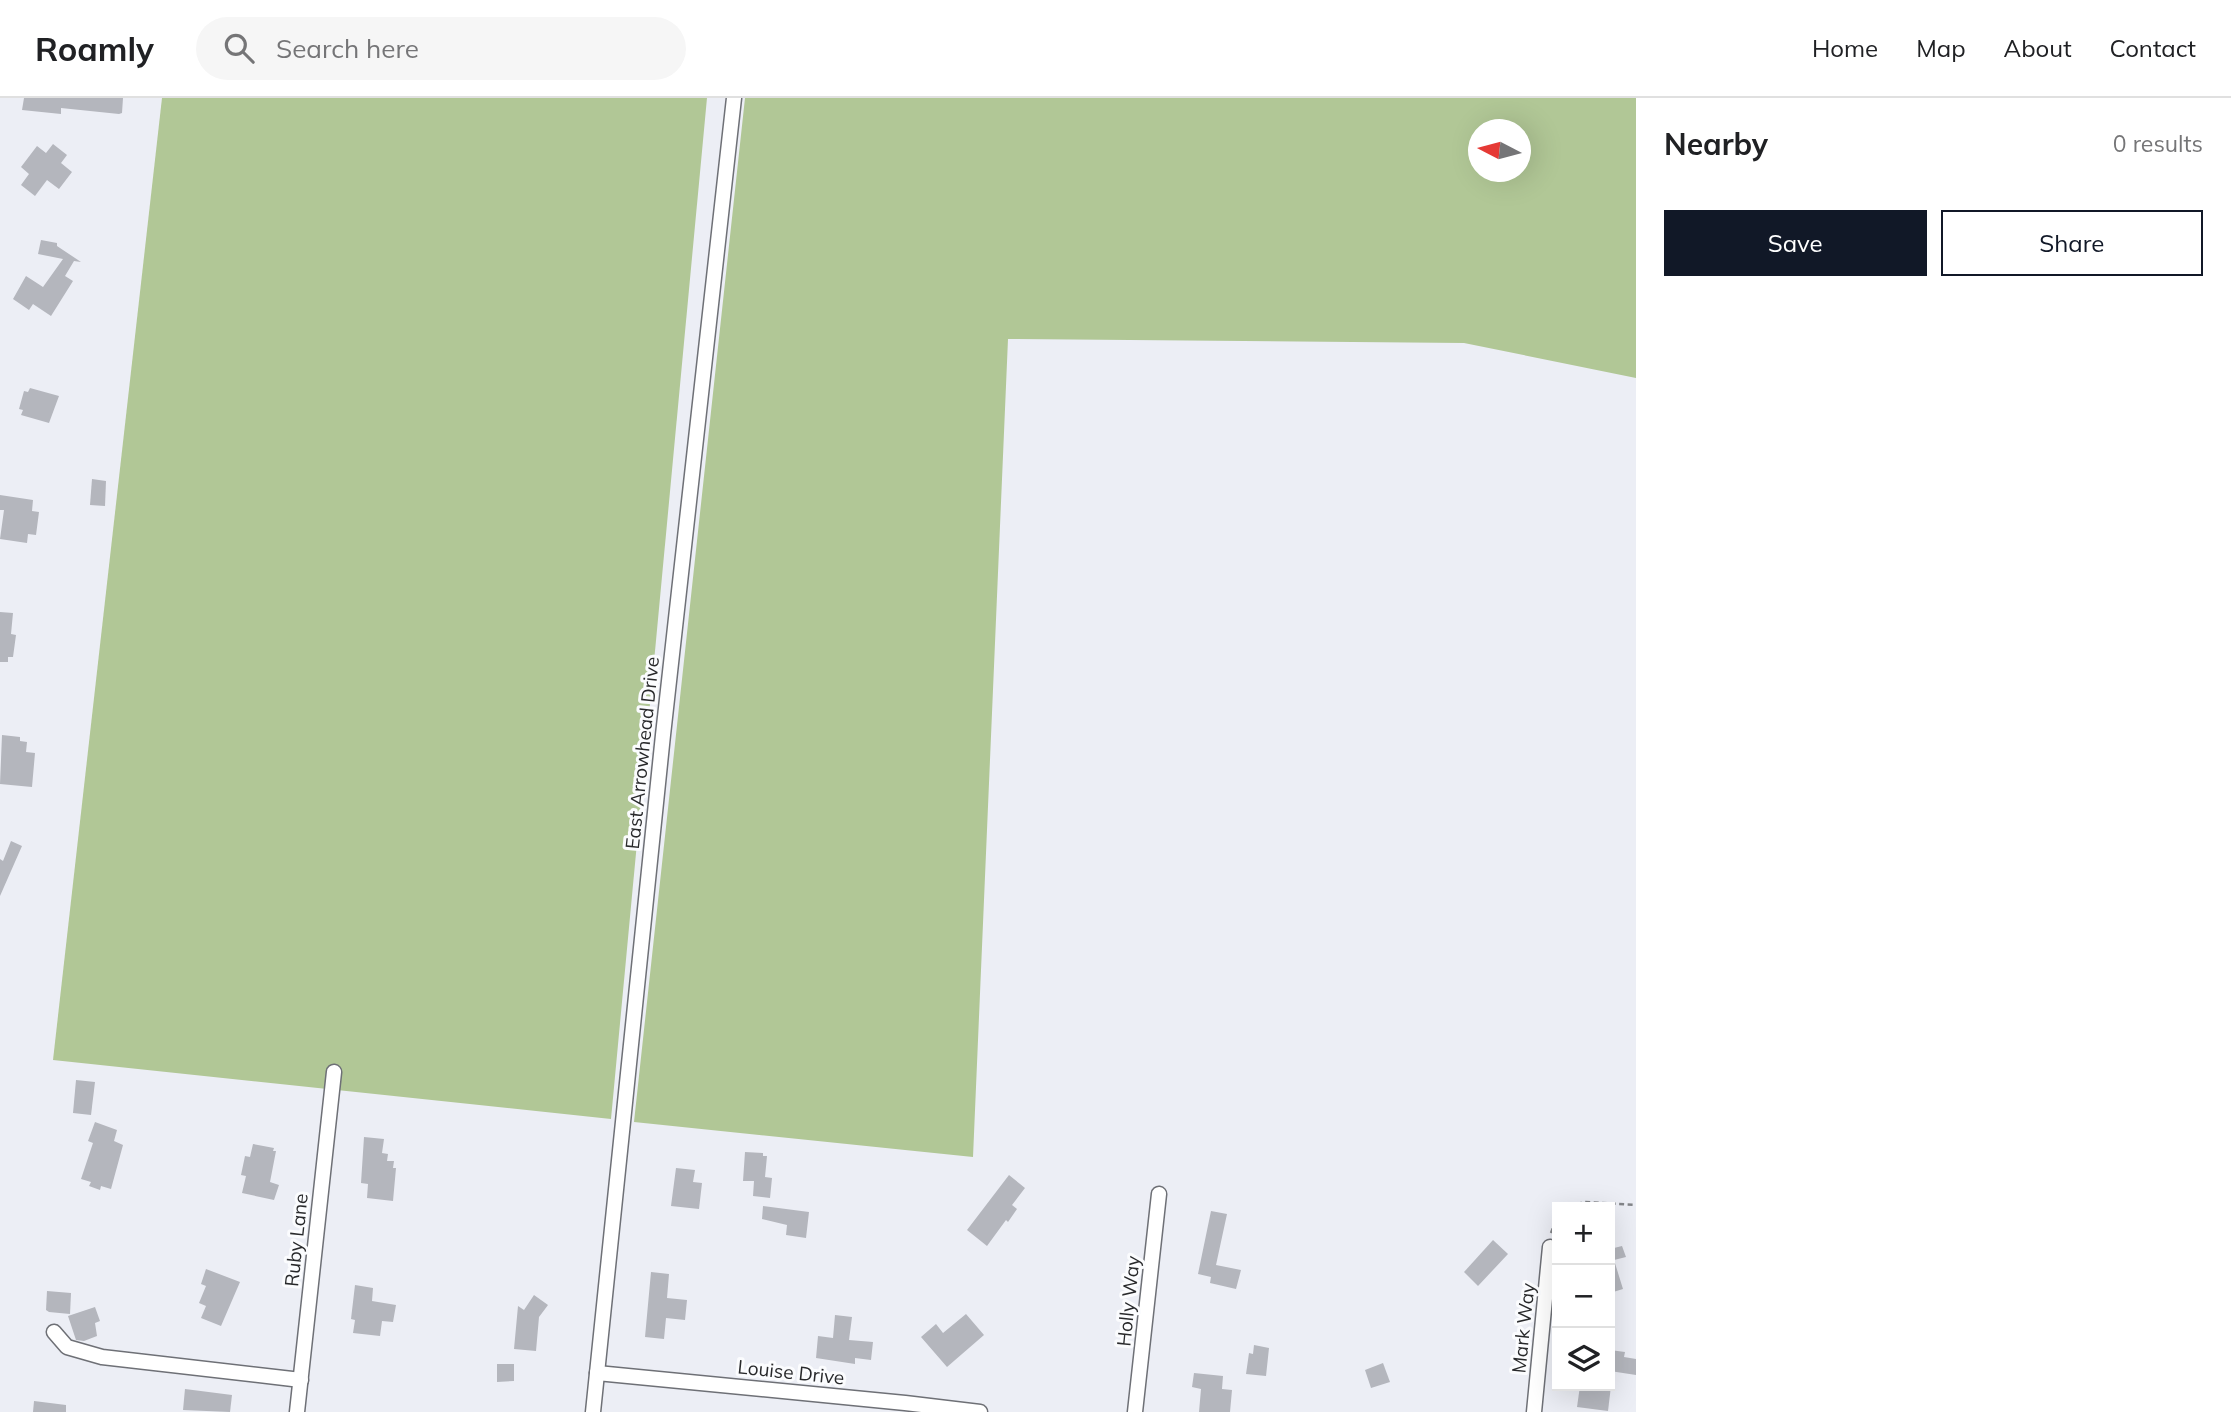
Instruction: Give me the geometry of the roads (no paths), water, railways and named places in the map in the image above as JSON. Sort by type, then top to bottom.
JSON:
[{"type":"street","name":"East Arrowhead Drive","points":[[593,1412],[663,735],[734,98]]},
{"type":"street","name":"Ruby Lane","points":[[298,1412],[334,1072]]},
{"type":"street","name":"Holly Way","points":[[1135,1412],[1159,1194]]},
{"type":"street","name":"Mark Way","points":[[1534,1412],[1550,1248]]},
{"type":"street","points":[[54,1332],[67,1347],[102,1357],[301,1380]]},
{"type":"street","name":"Louise Drive","points":[[597,1373],[980,1412]]}]
